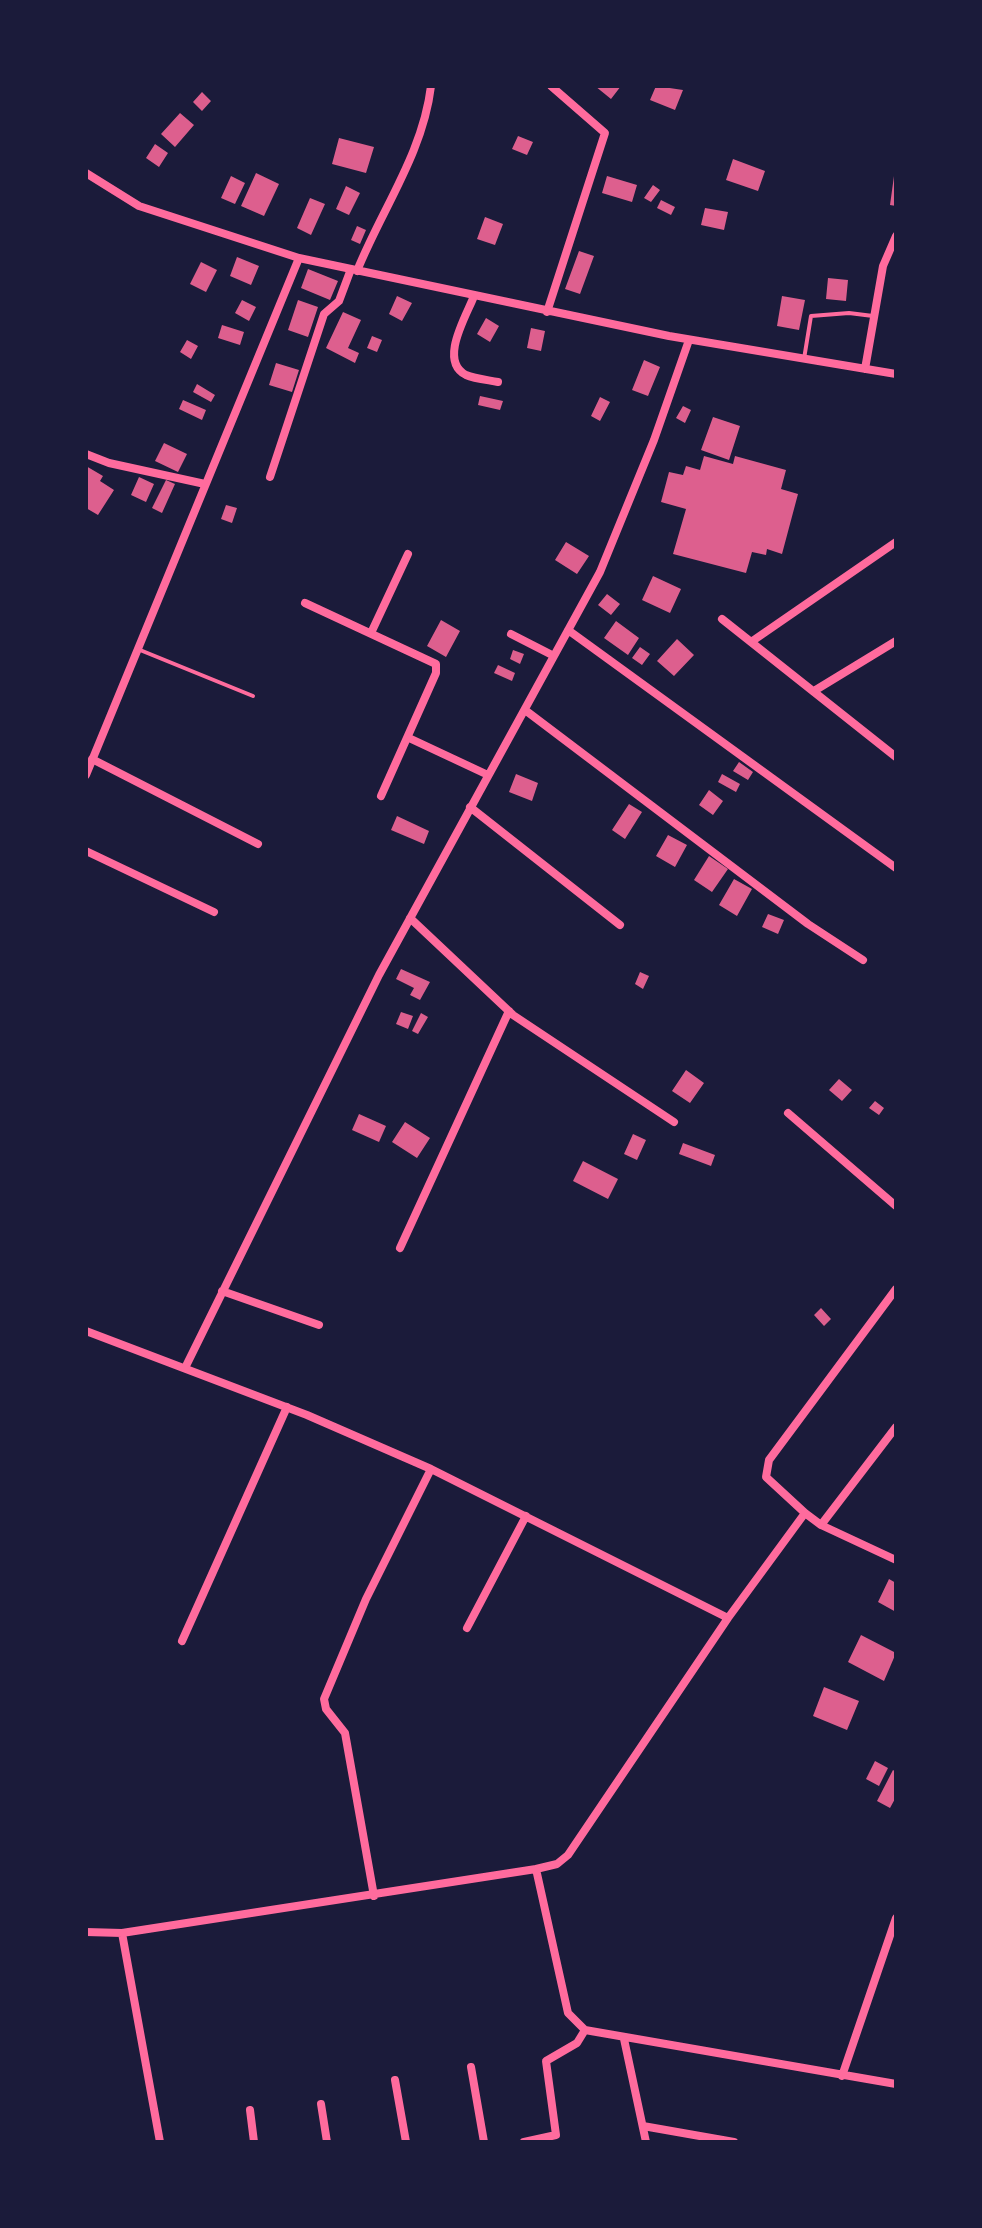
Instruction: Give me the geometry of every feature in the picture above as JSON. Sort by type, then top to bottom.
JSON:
[{"type":"street","points":[[270,477],[324,314],[339,301],[416,149],[431,86]]},
{"type":"street","points":[[547,312],[605,133],[551,86]]},
{"type":"street","points":[[86,173],[139,206],[299,258],[689,340],[896,374]]},
{"type":"street","points":[[865,369],[883,266],[896,236]]},
{"type":"street","points":[[86,775],[299,258]]},
{"type":"street","points":[[474,296],[455,346],[455,362],[466,375],[498,382]]},
{"type":"street","points":[[185,1368],[410,918],[600,572],[654,440],[689,340]]},
{"type":"street","points":[[86,454],[109,463],[205,484]]},
{"type":"street","points":[[751,642],[896,542]]},
{"type":"street","points":[[371,633],[408,554]]},
{"type":"street","points":[[305,603],[436,664],[436,673],[409,738],[381,796]]},
{"type":"street","points":[[722,619],[896,757]]},
{"type":"street","points":[[568,630],[896,868]]},
{"type":"street","points":[[511,634],[554,656]]},
{"type":"street","points":[[814,691],[892,643],[896,652]]},
{"type":"street","points":[[525,710],[808,924],[863,960]]},
{"type":"street","points":[[409,738],[488,775]]},
{"type":"street","points":[[92,759],[258,844]]},
{"type":"street","points":[[470,807],[620,925]]},
{"type":"street","points":[[86,851],[214,912]]},
{"type":"street","points":[[410,918],[509,1011],[674,1122]]},
{"type":"street","points":[[400,1248],[509,1011]]},
{"type":"street","points":[[788,1113],[896,1206]]},
{"type":"street","points":[[896,1289],[769,1460],[766,1477],[771,1485],[821,1525],[896,1560]]},
{"type":"street","points":[[222,1291],[319,1325]]},
{"type":"street","points":[[86,1331],[287,1407],[431,1469],[728,1618]]},
{"type":"street","points":[[182,1641],[287,1407]]},
{"type":"street","points":[[821,1525],[896,1427]]},
{"type":"street","points":[[374,1896],[345,1733],[326,1709],[324,1699],[366,1599],[431,1469]]},
{"type":"street","points":[[86,1932],[122,1933],[374,1896],[557,1864],[568,1855],[728,1618],[805,1513]]},
{"type":"street","points":[[467,1628],[526,1516]]},
{"type":"street","points":[[536,1869],[568,2013],[585,2030],[896,2084]]},
{"type":"street","points":[[842,2076],[896,1918]]},
{"type":"street","points":[[122,1933],[160,2142]]},
{"type":"street","points":[[524,2142],[556,2139],[546,2061],[552,2054],[577,2043],[585,2030]]},
{"type":"street","points":[[624,2039],[646,2142]]},
{"type":"street","points":[[471,2067],[484,2142]]},
{"type":"street","points":[[395,2080],[406,2142]]},
{"type":"street","points":[[321,2104],[327,2142]]},
{"type":"street","points":[[250,2110],[254,2142]]},
{"type":"street","points":[[643,2126],[734,2142]]},
{"type":"lane","points":[[804,359],[811,316],[849,313],[873,316]]},
{"type":"lane","points":[[137,649],[253,696]]},
{"type":"building","points":[[595,86],[621,86],[611,99]]},
{"type":"building","points":[[656,86],[683,90],[675,110],[650,100]]},
{"type":"building","points":[[202,92],[211,101],[202,111],[193,102]]},
{"type":"building","points":[[180,113],[194,125],[175,147],[161,134]]},
{"type":"building","points":[[518,136],[533,142],[527,155],[512,149]]},
{"type":"building","points":[[339,138],[374,147],[366,173],[332,164]]},
{"type":"building","points":[[155,144],[168,153],[159,167],[146,158]]},
{"type":"building","points":[[733,159],[765,171],[758,191],[726,180]]},
{"type":"building","points":[[256,173],[279,184],[264,216],[241,206]]},
{"type":"building","points":[[231,176],[245,183],[235,204],[221,198]]},
{"type":"building","points":[[607,176],[637,185],[632,202],[602,193]]},
{"type":"building","points":[[896,176],[896,206],[890,205]]},
{"type":"building","points":[[653,185],[660,190],[651,202],[644,198]]},
{"type":"building","points":[[346,186],[360,193],[349,215],[336,209]]},
{"type":"building","points":[[310,198],[325,204],[311,235],[297,228]]},
{"type":"building","points":[[661,200],[675,207],[671,215],[657,208]]},
{"type":"building","points":[[705,208],[728,212],[724,230],[701,225]]},
{"type":"building","points":[[485,217],[503,224],[495,245],[477,239]]},
{"type":"building","points":[[357,226],[366,230],[360,244],[351,240]]},
{"type":"building","points":[[579,251],[594,256],[580,294],[565,289]]},
{"type":"building","points":[[237,257],[259,266],[251,285],[230,276]]},
{"type":"building","points":[[201,262],[217,270],[206,292],[190,284]]},
{"type":"building","points":[[308,269],[338,281],[330,300],[301,288]]},
{"type":"building","points":[[828,278],[848,280],[846,301],[826,299]]},
{"type":"building","points":[[397,296],[412,303],[402,321],[389,314]]},
{"type":"building","points":[[782,296],[805,300],[799,330],[777,326]]},
{"type":"building","points":[[242,300],[256,307],[249,321],[235,313]]},
{"type":"building","points":[[298,300],[318,307],[308,337],[288,330]]},
{"type":"building","points":[[343,312],[361,320],[348,348],[359,353],[355,363],[326,348]]},
{"type":"building","points":[[486,318],[499,326],[490,342],[477,334]]},
{"type":"building","points":[[222,325],[244,332],[240,345],[218,338]]},
{"type":"building","points":[[531,328],[545,331],[541,351],[527,348]]},
{"type":"building","points":[[372,336],[382,340],[377,352],[367,348]]},
{"type":"building","points":[[187,340],[198,346],[191,359],[180,352]]},
{"type":"building","points":[[644,360],[660,367],[648,396],[632,390]]},
{"type":"building","points":[[276,363],[299,370],[292,392],[269,385]]},
{"type":"building","points":[[197,384],[215,395],[211,402],[193,392]]},
{"type":"building","points":[[480,396],[503,401],[500,410],[478,405]]},
{"type":"building","points":[[600,397],[610,402],[600,421],[591,416]]},
{"type":"building","points":[[183,400],[206,410],[202,420],[179,409]]},
{"type":"building","points":[[683,406],[691,410],[685,423],[676,418]]},
{"type":"building","points":[[713,417],[740,426],[729,460],[701,450]]},
{"type":"building","points":[[164,443],[187,454],[178,472],[155,461]]},
{"type":"building","points":[[704,456],[733,464],[735,456],[786,470],[781,489],[798,494],[782,554],[767,549],[766,555],[752,552],[746,573],[673,554],[686,509],[661,502],[669,472],[683,475],[686,466],[700,470]]},
{"type":"building","points":[[86,466],[103,476],[100,481],[114,490],[98,515],[86,508]]},
{"type":"building","points":[[139,477],[154,484],[146,502],[131,495]]},
{"type":"building","points":[[166,480],[175,484],[162,513],[152,508]]},
{"type":"building","points":[[226,505],[237,508],[232,523],[221,519]]},
{"type":"building","points":[[566,542],[589,556],[577,574],[555,560]]},
{"type":"building","points":[[653,576],[681,589],[670,613],[642,600]]},
{"type":"building","points":[[607,594],[620,604],[611,615],[598,605]]},
{"type":"building","points":[[441,620],[460,631],[446,657],[427,646]]},
{"type":"building","points":[[616,621],[639,638],[628,655],[604,638]]},
{"type":"building","points":[[677,639],[694,655],[674,676],[657,661]]},
{"type":"building","points":[[640,647],[650,654],[642,665],[632,658]]},
{"type":"building","points":[[513,650],[524,654],[520,664],[510,659]]},
{"type":"building","points":[[498,665],[515,673],[512,681],[494,673]]},
{"type":"building","points":[[739,762],[753,772],[748,780],[733,771]]},
{"type":"building","points":[[516,774],[538,783],[532,801],[509,792]]},
{"type":"building","points":[[722,774],[740,784],[736,792],[718,782]]},
{"type":"building","points":[[709,790],[723,801],[713,815],[699,805]]},
{"type":"building","points":[[629,804],[642,812],[625,839],[612,830]]},
{"type":"building","points":[[397,816],[429,831],[424,844],[391,830]]},
{"type":"building","points":[[668,835],[687,845],[675,867],[656,856]]},
{"type":"building","points":[[709,856],[728,869],[712,892],[694,880]]},
{"type":"building","points":[[734,879],[752,889],[737,916],[719,905]]},
{"type":"building","points":[[768,914],[784,920],[778,934],[762,927]]},
{"type":"building","points":[[401,969],[430,982],[420,1000],[410,995],[414,988],[396,979]]},
{"type":"building","points":[[640,972],[649,976],[643,989],[635,984]]},
{"type":"building","points":[[401,1012],[413,1016],[408,1029],[396,1024]]},
{"type":"building","points":[[421,1013],[428,1017],[418,1034],[412,1031]]},
{"type":"building","points":[[686,1070],[704,1083],[690,1103],[672,1091]]},
{"type":"building","points":[[839,1079],[852,1090],[842,1101],[829,1090]]},
{"type":"building","points":[[875,1101],[884,1108],[879,1115],[869,1108]]},
{"type":"building","points":[[359,1114],[386,1126],[379,1142],[352,1130]]},
{"type":"building","points":[[405,1122],[430,1138],[417,1158],[392,1142]]},
{"type":"building","points":[[633,1134],[646,1140],[637,1160],[624,1154]]},
{"type":"building","points":[[683,1143],[715,1155],[711,1166],[679,1154]]},
{"type":"building","points":[[583,1161],[618,1179],[608,1199],[573,1181]]},
{"type":"building","points":[[821,1308],[831,1319],[824,1326],[814,1315]]},
{"type":"building","points":[[889,1579],[896,1583],[896,1612],[878,1602]]},
{"type":"building","points":[[861,1635],[896,1653],[884,1681],[848,1662]]},
{"type":"building","points":[[824,1687],[859,1701],[847,1730],[813,1716]]},
{"type":"building","points":[[875,1761],[888,1768],[879,1786],[866,1779]]},
{"type":"building","points":[[893,1770],[896,1772],[896,1797],[890,1808],[877,1801]]}]
